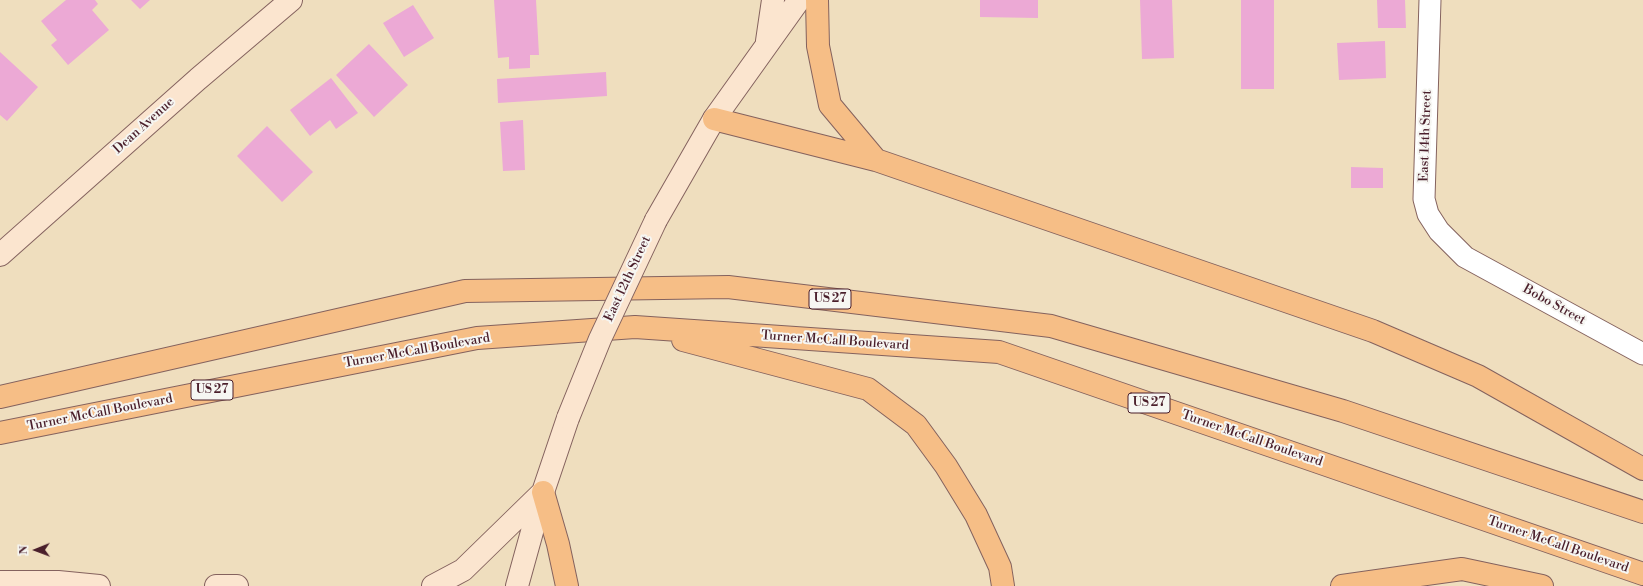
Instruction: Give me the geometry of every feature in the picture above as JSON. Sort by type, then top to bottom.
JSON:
[{"type":"highway","points":[[817,0],[818,46],[830,105],[876,160]]},
{"type":"highway","points":[[714,119],[876,160],[1373,331],[1478,376],[1643,469]]},
{"type":"highway","name":"US 27","points":[[0,397],[465,291],[728,287],[1051,326],[1343,411],[1643,512]]},
{"type":"highway","points":[[635,327],[868,389],[916,425],[946,466],[976,515],[1000,567],[1003,586]]},
{"type":"highway","name":"Turner McCall Boulevard","points":[[0,432],[477,338],[635,327],[1000,352],[1643,574]]},
{"type":"highway","points":[[543,492],[558,544],[567,586]]},
{"type":"highway","points":[[1342,586],[1462,569],[1542,586]]},
{"type":"main road","name":"Dean Avenue","points":[[0,255],[198,79],[291,0]]},
{"type":"main road","points":[[766,44],[773,0]]},
{"type":"main road","name":"East 12th Street","points":[[516,586],[543,492],[568,418],[600,339],[656,220],[714,119],[766,44],[799,0]]},
{"type":"main road","points":[[433,586],[463,570],[543,492]]},
{"type":"main road","points":[[0,582],[58,582],[99,586]]},
{"type":"main road","points":[[216,586],[236,586]]},
{"type":"street","name":"East 14th Street","points":[[1430,0],[1424,198],[1428,214],[1439,231],[1465,257]]},
{"type":"street","name":"Bobo Street","points":[[1465,257],[1643,354]]},
{"type":"building","points":[[66,0],[95,0],[98,4],[92,10],[109,30],[68,65],[51,45],[57,40],[41,21]]},
{"type":"building","points":[[131,0],[150,0],[140,9]]},
{"type":"building","points":[[494,0],[536,0],[539,55],[530,55],[530,68],[509,69],[509,57],[498,58]]},
{"type":"building","points":[[980,0],[1038,0],[1038,18],[980,17]]},
{"type":"building","points":[[1140,0],[1172,0],[1174,58],[1142,59]]},
{"type":"building","points":[[1241,0],[1274,0],[1274,89],[1241,89]]},
{"type":"building","points":[[1377,0],[1405,0],[1406,28],[1378,28]]},
{"type":"building","points":[[413,5],[434,38],[404,57],[383,23]]},
{"type":"building","points":[[1385,41],[1386,78],[1339,80],[1337,43]]},
{"type":"building","points":[[369,44],[408,85],[374,117],[336,75]]},
{"type":"building","points":[[0,52],[38,87],[7,121],[0,115]]},
{"type":"building","points":[[606,72],[607,96],[498,103],[497,79]]},
{"type":"building","points":[[331,78],[358,113],[336,129],[330,120],[310,136],[290,110]]},
{"type":"building","points":[[523,120],[525,170],[503,171],[500,122]]},
{"type":"building","points":[[267,126],[313,172],[282,202],[237,156]]},
{"type":"building","points":[[1351,167],[1383,168],[1383,188],[1351,188]]}]
